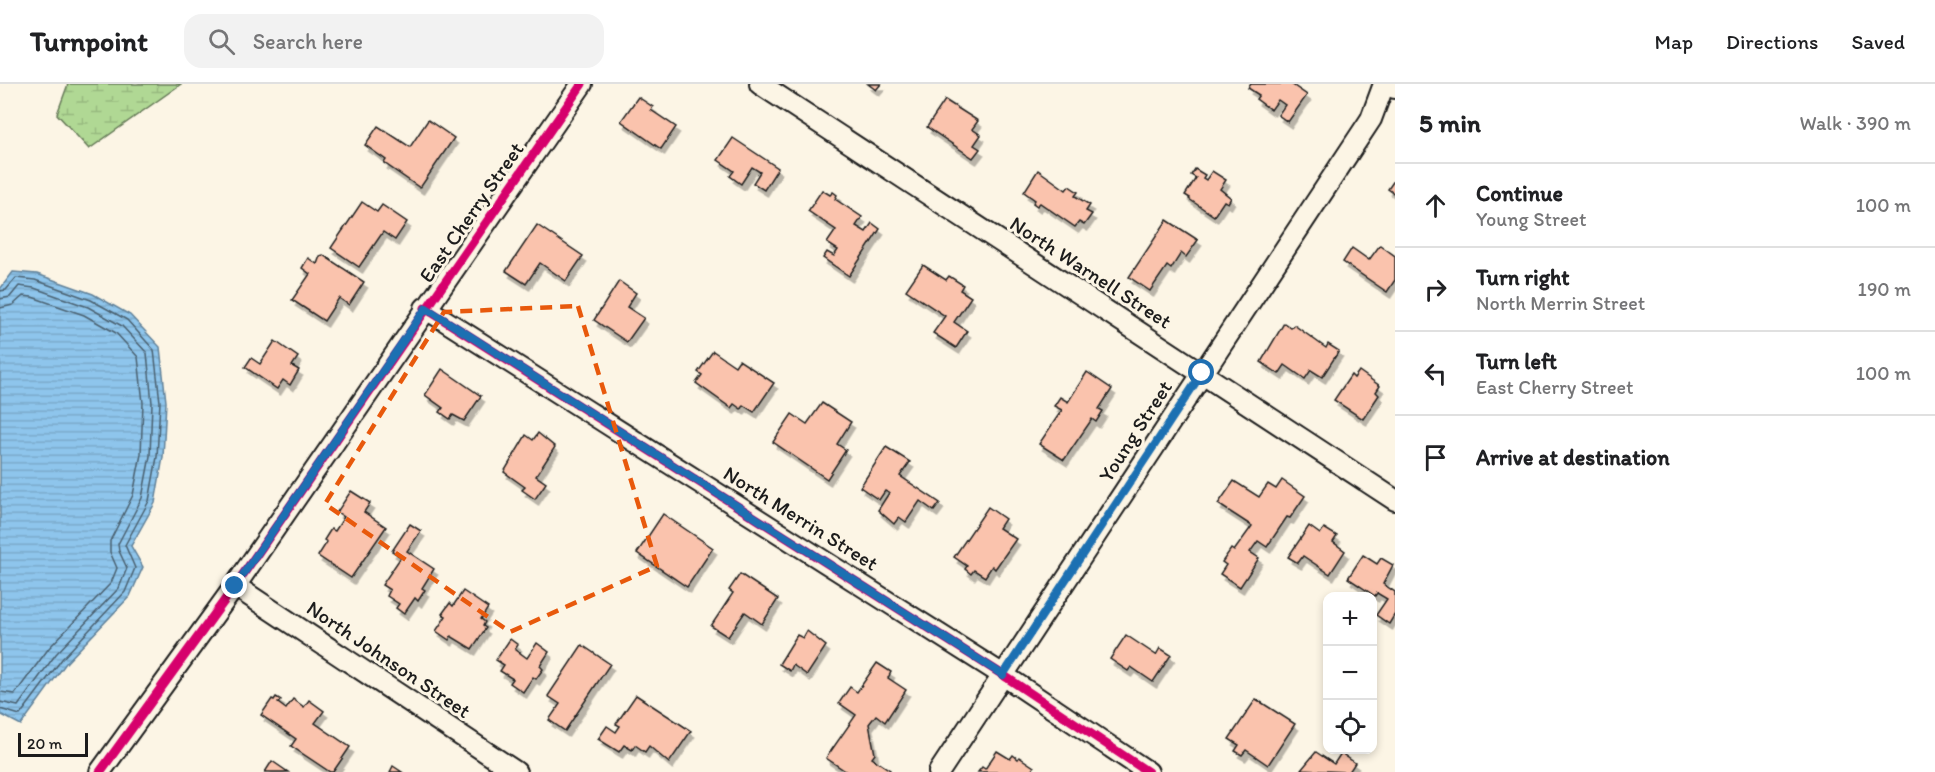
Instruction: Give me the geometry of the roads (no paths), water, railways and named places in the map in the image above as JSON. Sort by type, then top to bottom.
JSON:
[{"type":"street","name":"East Cherry Street","points":[[100,772],[235,586],[582,84]]},
{"type":"street","name":"North Warnell Street","points":[[760,84],[1395,500]]},
{"type":"street","name":"Young Street","points":[[939,772],[1371,119],[1384,84]]},
{"type":"street","name":"North Merrin Street","points":[[426,308],[1003,675],[1148,772]]},
{"type":"street","name":"North Johnson Street","points":[[235,586],[516,772]]},
{"type":"water","points":[[13,272],[37,274],[93,294],[130,315],[160,347],[166,402],[163,457],[155,503],[131,546],[143,567],[130,596],[66,663],[21,725],[0,714],[0,289]]}]
